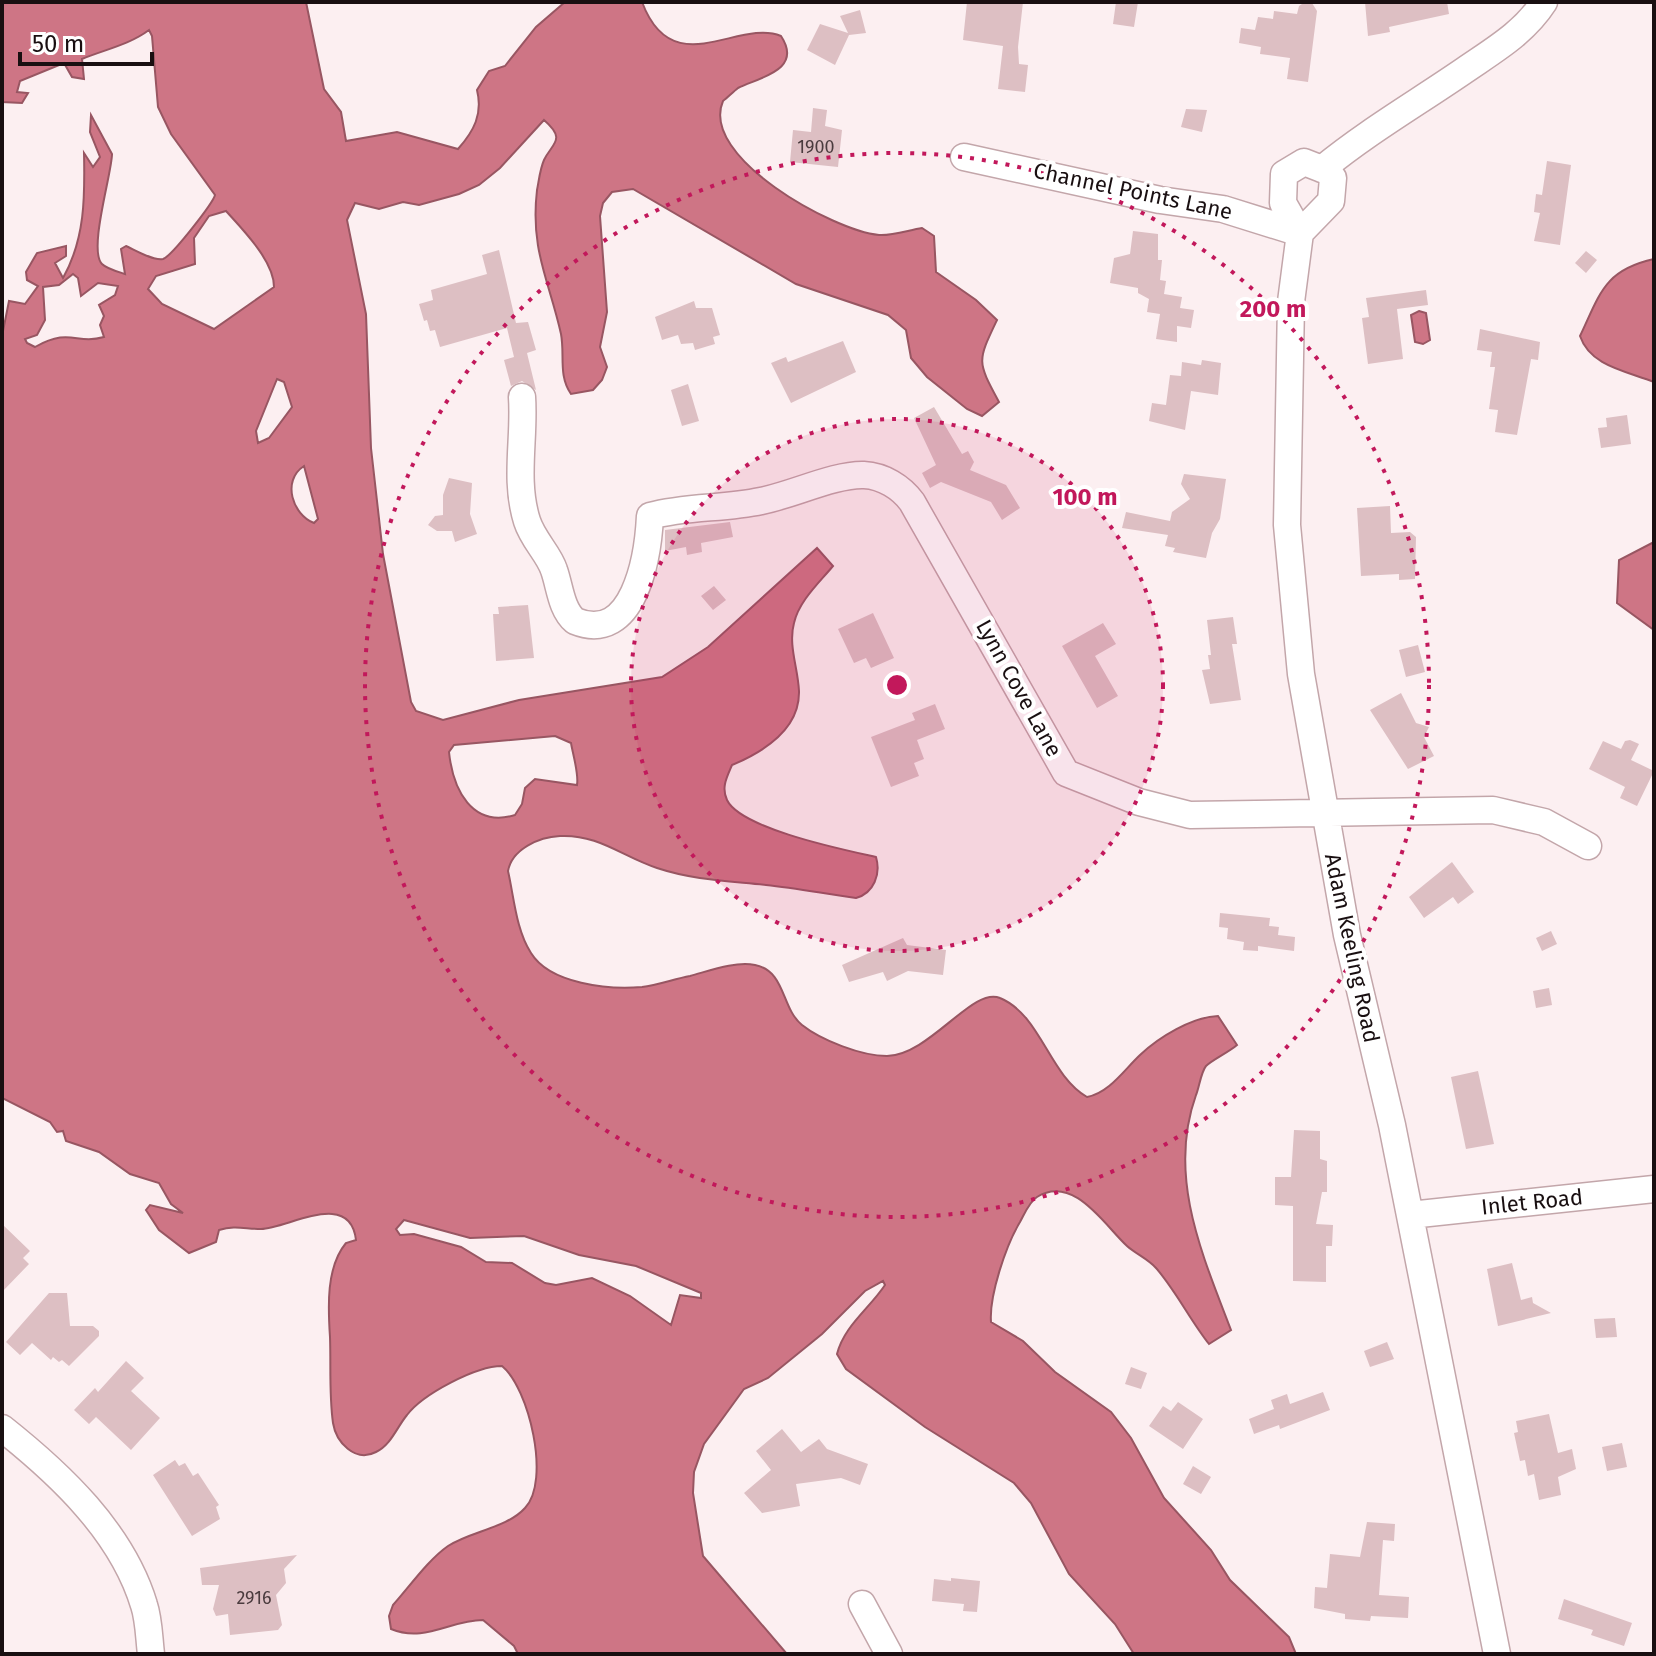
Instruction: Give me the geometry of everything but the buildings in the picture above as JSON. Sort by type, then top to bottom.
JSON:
[{"type":"street","points":[[1322,169],[1359,139],[1496,52],[1535,16],[1544,2]]},
{"type":"street","name":"Channel Points Lane","points":[[964,157],[1160,200],[1223,209],[1300,233]]},
{"type":"street","points":[[1304,162],[1322,169],[1333,178],[1331,201],[1300,233],[1283,203],[1284,174],[1304,162]]},
{"type":"street","name":"Adam Keeling Road","points":[[1300,233],[1291,302],[1287,525],[1301,674],[1324,814],[1410,1215],[1497,1654]]},
{"type":"street","name":"Lynn Cove Lane","points":[[522,397],[519,467],[525,509],[540,551],[553,565],[569,616],[588,626],[607,625],[618,617],[643,573],[650,516],[672,510],[758,502],[849,476],[881,478],[895,485],[912,502],[1066,773],[1139,802],[1190,815],[1493,810],[1544,822],[1588,846]]},
{"type":"street","name":"Inlet Road","points":[[1410,1215],[1654,1189]]},
{"type":"street","points":[[2,1428],[44,1462],[115,1541],[144,1605],[151,1654]]},
{"type":"street","points":[[862,1604],[889,1654]]},
{"type":"shaded area","points":[[2,2],[306,2],[324,89],[341,112],[346,141],[397,132],[458,149],[476,122],[479,107],[477,90],[489,71],[505,66],[536,27],[565,2],[642,2],[655,26],[671,39],[688,44],[764,33],[781,36],[787,48],[783,65],[738,88],[723,101],[721,123],[731,145],[750,167],[775,188],[832,220],[879,235],[922,228],[934,236],[936,272],[976,300],[997,320],[982,361],[999,402],[982,416],[967,409],[927,377],[911,358],[906,330],[888,315],[796,284],[633,189],[612,192],[603,203],[600,216],[607,312],[600,347],[607,367],[602,380],[593,390],[571,394],[563,372],[561,334],[536,230],[541,171],[556,141],[555,132],[544,120],[500,168],[479,185],[459,194],[419,205],[403,202],[379,209],[355,203],[347,220],[366,314],[371,448],[383,554],[411,702],[416,711],[443,720],[519,700],[662,677],[708,647],[817,548],[833,566],[805,600],[794,623],[798,705],[778,738],[732,765],[725,791],[727,800],[736,810],[772,829],[876,857],[877,876],[872,887],[856,898],[698,878],[657,868],[586,839],[552,837],[535,842],[521,851],[508,871],[526,944],[540,963],[552,972],[597,986],[648,986],[731,965],[755,965],[765,969],[778,982],[795,1018],[802,1025],[842,1046],[877,1055],[903,1053],[935,1034],[977,1002],[989,997],[1000,998],[1026,1018],[1063,1075],[1087,1097],[1109,1086],[1140,1055],[1166,1035],[1187,1024],[1218,1016],[1237,1045],[1204,1069],[1188,1125],[1185,1155],[1192,1214],[1209,1273],[1231,1330],[1209,1344],[1153,1265],[1127,1246],[1088,1205],[1064,1192],[1037,1197],[1027,1209],[1004,1257],[991,1322],[1023,1341],[1055,1372],[1111,1412],[1131,1438],[1164,1498],[1211,1550],[1230,1580],[1289,1637],[1296,1654],[1134,1654],[1115,1624],[1069,1574],[1031,1503],[1014,1483],[925,1427],[846,1369],[837,1354],[840,1344],[879,1294],[885,1285],[883,1281],[865,1291],[822,1334],[768,1378],[744,1389],[704,1444],[694,1472],[693,1493],[703,1556],[787,1654],[518,1654],[514,1646],[483,1620],[415,1634],[391,1629],[389,1616],[393,1605],[433,1558],[457,1541],[517,1515],[533,1495],[536,1457],[533,1435],[528,1413],[512,1377],[502,1366],[491,1367],[451,1383],[415,1407],[381,1449],[368,1455],[354,1453],[342,1443],[333,1423],[329,1313],[332,1275],[339,1253],[346,1243],[356,1240],[351,1225],[343,1217],[331,1214],[261,1229],[235,1227],[219,1230],[216,1242],[189,1253],[159,1230],[146,1210],[150,1205],[183,1213],[171,1204],[159,1183],[130,1174],[99,1152],[66,1141],[63,1131],[57,1132],[50,1122],[2,1098],[2,336],[9,301],[25,304],[38,286],[27,280],[26,272],[37,253],[66,246],[66,256],[55,263],[63,278],[70,263],[80,233],[84,153],[93,167],[100,157],[90,132],[91,115],[112,154],[98,244],[98,256],[104,266],[125,274],[121,249],[126,246],[149,257],[163,259],[168,256],[192,229],[215,195],[171,134],[158,107],[149,30],[82,59],[84,79],[72,77],[64,63],[20,81],[17,92],[28,93],[22,103],[2,102]],"holes":[[[226,211],[263,257],[273,277],[274,287],[214,329],[162,304],[148,289],[156,276],[195,264],[194,238],[209,216]],[[73,274],[78,278],[81,296],[98,283],[118,286],[115,295],[99,305],[104,316],[100,325],[104,337],[57,338],[35,347],[27,343],[25,339],[37,335],[45,320],[43,287],[59,285]],[[277,379],[284,382],[292,407],[269,438],[258,443],[256,431]],[[304,466],[318,519],[314,523],[300,513],[292,497],[297,472]],[[555,736],[571,743],[577,785],[535,779],[525,788],[522,804],[515,815],[500,818],[487,816],[476,811],[460,792],[449,752],[454,745]],[[404,1220],[470,1238],[524,1236],[579,1255],[636,1266],[701,1293],[701,1298],[680,1295],[671,1325],[630,1296],[592,1278],[556,1285],[545,1283],[512,1263],[486,1262],[461,1247],[414,1234],[400,1235],[396,1229]]]},
{"type":"shaded area","points":[[1654,259],[1654,382],[1600,361],[1580,336],[1599,296],[1614,277],[1637,264]]},
{"type":"shaded area","points":[[1419,311],[1426,313],[1430,340],[1423,344],[1415,342],[1411,315]]},
{"type":"shaded area","points":[[1654,542],[1654,630],[1617,603],[1619,560]]}]
